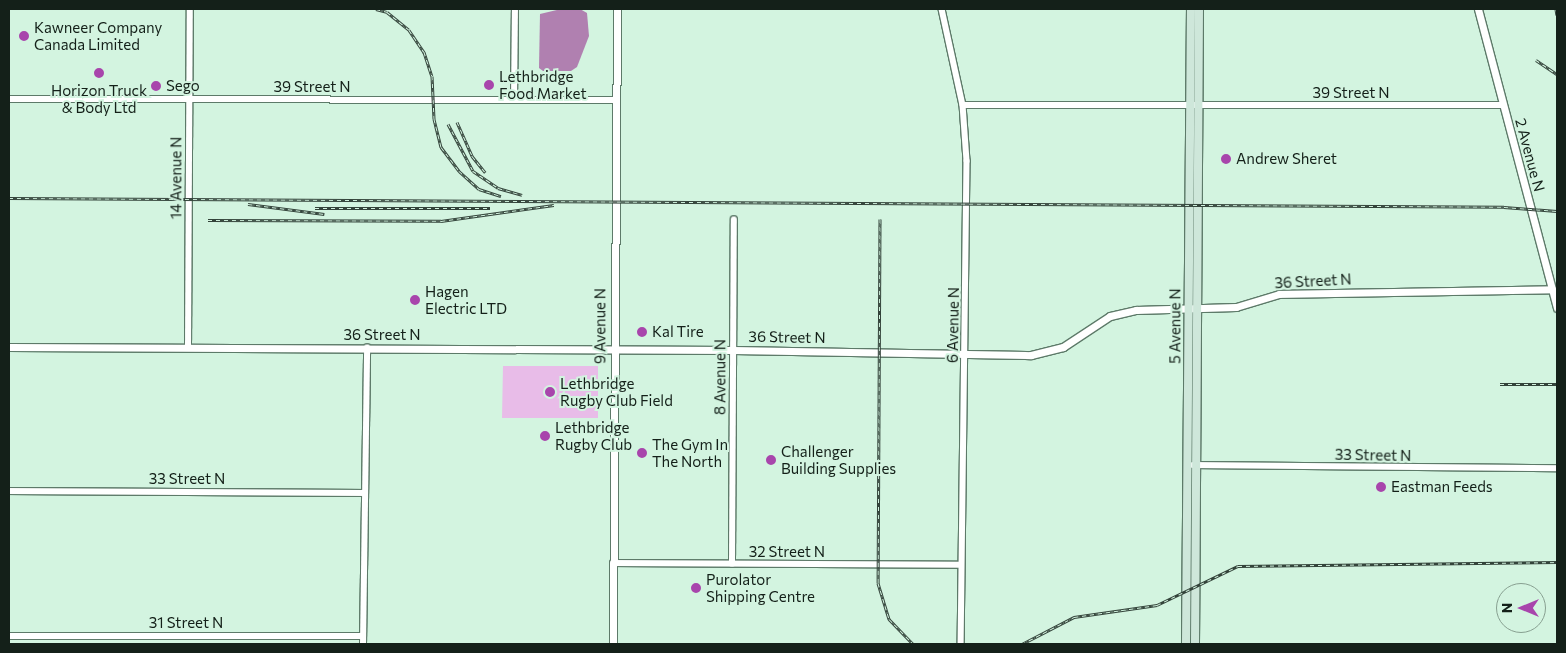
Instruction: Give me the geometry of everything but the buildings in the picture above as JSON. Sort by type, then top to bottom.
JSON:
[{"type":"main road","name":"5 Avenue N","points":[[1191,9],[1195,105]]},
{"type":"main road","name":"5 Avenue N","points":[[1195,644],[1192,466],[1195,105],[1199,9]]},
{"type":"main road","name":"5 Avenue N","points":[[1186,644],[1192,466]]},
{"type":"street","name":"14 Avenue N","points":[[188,348],[190,9]]},
{"type":"street","points":[[514,9],[514,100]]},
{"type":"street","name":"9 Avenue N","points":[[613,644],[617,9]]},
{"type":"street","name":"6 Avenue N","points":[[942,9],[963,105],[967,160],[961,644]]},
{"type":"street","name":"2 Avenue N","points":[[1478,9],[1557,308]]},
{"type":"street","name":"39 Street N","points":[[9,99],[616,100]]},
{"type":"street","name":"39 Street N","points":[[963,105],[1502,104]]},
{"type":"street","name":"8 Avenue N","points":[[732,564],[734,220]]},
{"type":"street","name":"36 Street N","points":[[9,348],[733,350],[1031,355],[1063,346],[1110,316],[1136,310],[1236,307],[1279,294],[1552,289]]},
{"type":"street","points":[[363,644],[367,348]]},
{"type":"street","name":"33 Street N","points":[[1192,466],[1557,468]]},
{"type":"street","name":"33 Street N","points":[[9,491],[364,493]]},
{"type":"street","name":"32 Street N","points":[[613,563],[961,565]]},
{"type":"street","name":"31 Street N","points":[[9,636],[363,636]]},
{"type":"shaded area","points":[[561,9],[580,9],[587,13],[589,36],[577,67],[571,71],[543,71],[539,68],[540,14]]},
{"type":"shaded area","name":"Lethbridge Rugby Club Field","points":[[503,366],[598,366],[598,418],[502,418]]},
{"type":"railway","points":[[376,9],[387,12],[409,30],[424,52],[432,76],[434,119],[441,147],[459,171],[479,189],[501,196]]},
{"type":"railway","points":[[1556,9],[1557,15]]},
{"type":"railway","points":[[1536,60],[1557,74]]},
{"type":"railway","points":[[457,122],[472,156],[485,172]]},
{"type":"railway","points":[[448,124],[473,171],[498,188],[522,195]]},
{"type":"railway","points":[[9,198],[1504,207],[1557,211]]},
{"type":"railway","points":[[248,204],[324,214]]},
{"type":"railway","points":[[208,220],[441,221],[554,205]]},
{"type":"railway","points":[[315,208],[490,208]]},
{"type":"railway","points":[[880,219],[878,583],[889,619],[913,644]]},
{"type":"railway","points":[[1500,384],[1557,384]]},
{"type":"railway","points":[[1022,644],[1074,617],[1157,605],[1238,566],[1557,562]]},
{"type":"place","name":"Kawneer Company Canada Limited","points":[[24,36]]},
{"type":"place","name":"Horizon Truck & Body Ltd","points":[[99,73]]},
{"type":"place","name":"Lethbridge Food Market","points":[[489,85]]},
{"type":"place","name":"Sego","points":[[156,86]]},
{"type":"place","name":"Andrew Sheret","points":[[1226,159]]},
{"type":"place","name":"Hagen Electric LTD","points":[[415,300]]},
{"type":"place","name":"Kal Tire","points":[[642,332]]},
{"type":"place","name":"Lethbridge Rugby Club Field","points":[[550,392]]},
{"type":"place","name":"Lethbridge Rugby Club","points":[[545,436]]},
{"type":"place","name":"The Gym In The North","points":[[642,453]]},
{"type":"place","name":"Challenger Building Supplies","points":[[771,460]]},
{"type":"place","name":"Eastman Feeds","points":[[1381,487]]},
{"type":"place","name":"Purolator Shipping Centre","points":[[696,588]]}]
